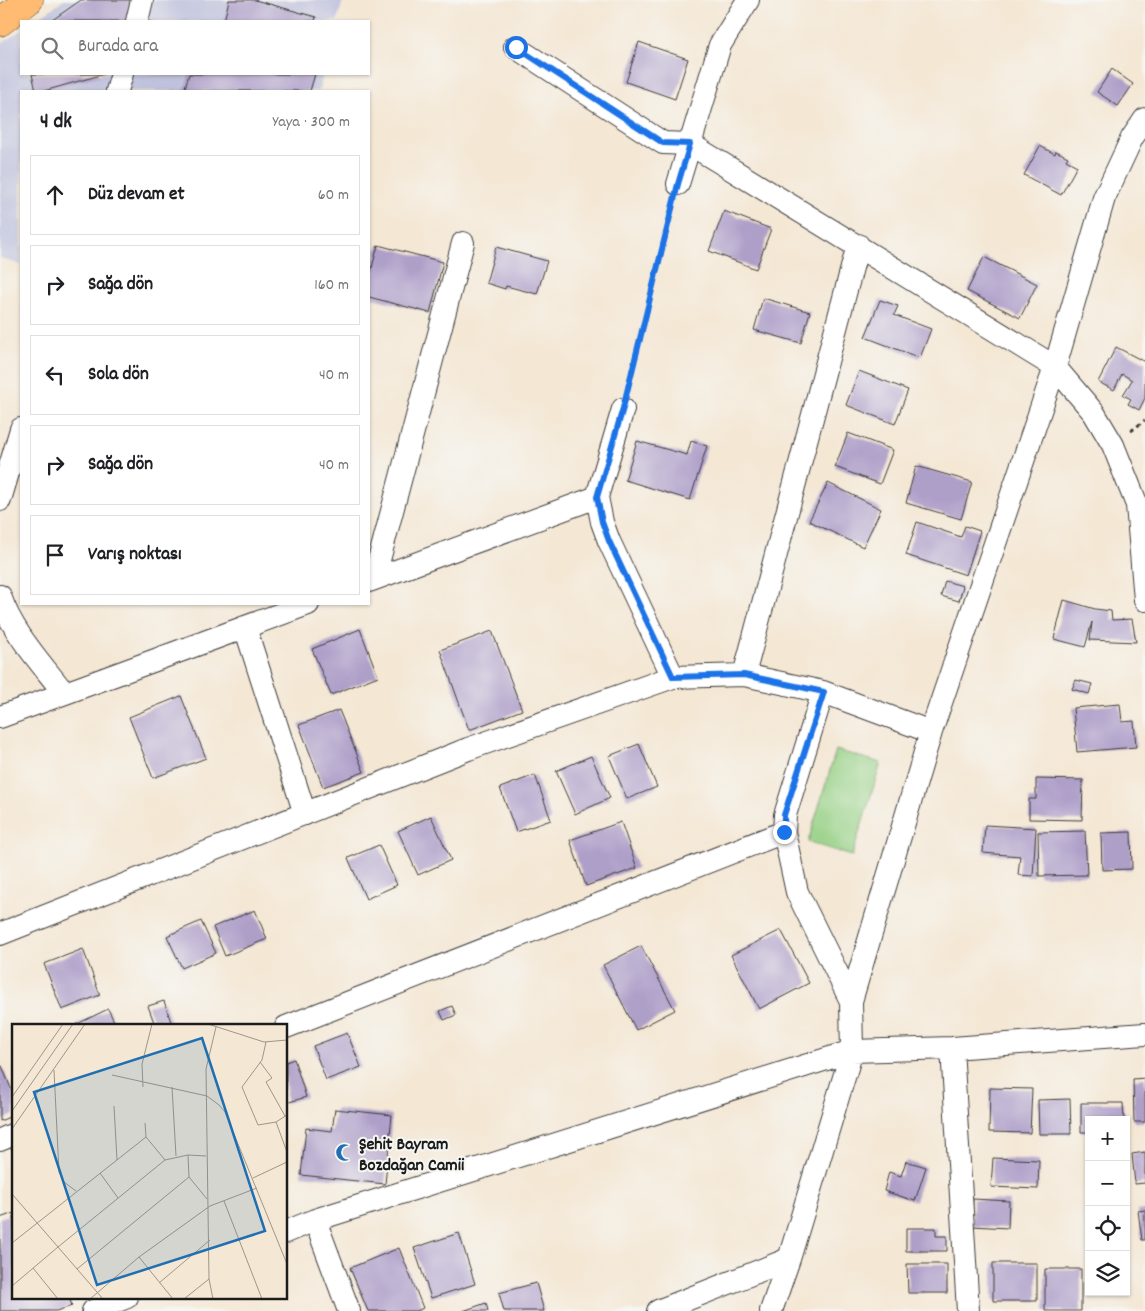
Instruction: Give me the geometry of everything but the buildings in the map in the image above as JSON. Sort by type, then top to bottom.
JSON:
[{"type":"highway","points":[[0,22],[29,0]]},
{"type":"street","points":[[137,20],[142,0]]},
{"type":"street","points":[[678,184],[720,45],[748,0]]},
{"type":"street","points":[[516,47],[663,143],[690,144],[1055,367],[1094,413],[1112,445],[1137,504],[1145,600]]},
{"type":"street","points":[[117,90],[122,75]]},
{"type":"street","points":[[771,1311],[789,1259],[852,1051],[851,1001],[931,732],[1055,367],[1104,198],[1132,138],[1145,119]]},
{"type":"street","points":[[371,580],[463,243]]},
{"type":"street","points":[[744,675],[858,245]]},
{"type":"street","points":[[623,408],[597,497],[602,522],[609,541],[673,677]]},
{"type":"street","points":[[0,500],[20,433]]},
{"type":"street","points":[[371,580],[597,497]]},
{"type":"street","points":[[0,596],[5,611],[35,656],[64,693]]},
{"type":"street","points":[[0,717],[305,605]]},
{"type":"street","points":[[245,627],[305,814]]},
{"type":"street","points":[[0,934],[468,750],[673,677],[744,675],[824,692],[931,732]]},
{"type":"street","points":[[824,692],[784,815],[784,832],[797,892],[851,1001]]},
{"type":"street","points":[[288,1026],[784,832]]},
{"type":"street","points":[[288,1231],[315,1220],[852,1051],[952,1048],[1145,1034]]},
{"type":"street","points":[[952,1048],[968,1311]]},
{"type":"street","points":[[0,1140],[12,1135]]},
{"type":"street","points":[[315,1220],[349,1311]]},
{"type":"street","points":[[658,1311],[789,1259]]},
{"type":"street","points":[[93,1311],[125,1298]]},
{"type":"path","points":[[623,408],[678,184]]},
{"type":"shaded area","points":[[64,0],[343,0],[337,20],[35,20]]},
{"type":"shaded area","points":[[20,31],[20,75],[323,75],[319,90],[20,90],[20,265],[0,258],[0,45]]},
{"type":"green space","points":[[836,750],[881,763],[852,856],[808,842]]},
{"type":"place","name":"Şehit Bayram Bozdağan Camii","points":[[345,1153]]},
{"type":"route","points":[[516,47],[663,143],[690,144],[678,184],[623,408],[597,497],[602,522],[609,541],[673,677],[744,675],[824,692],[784,815],[784,832]]}]
